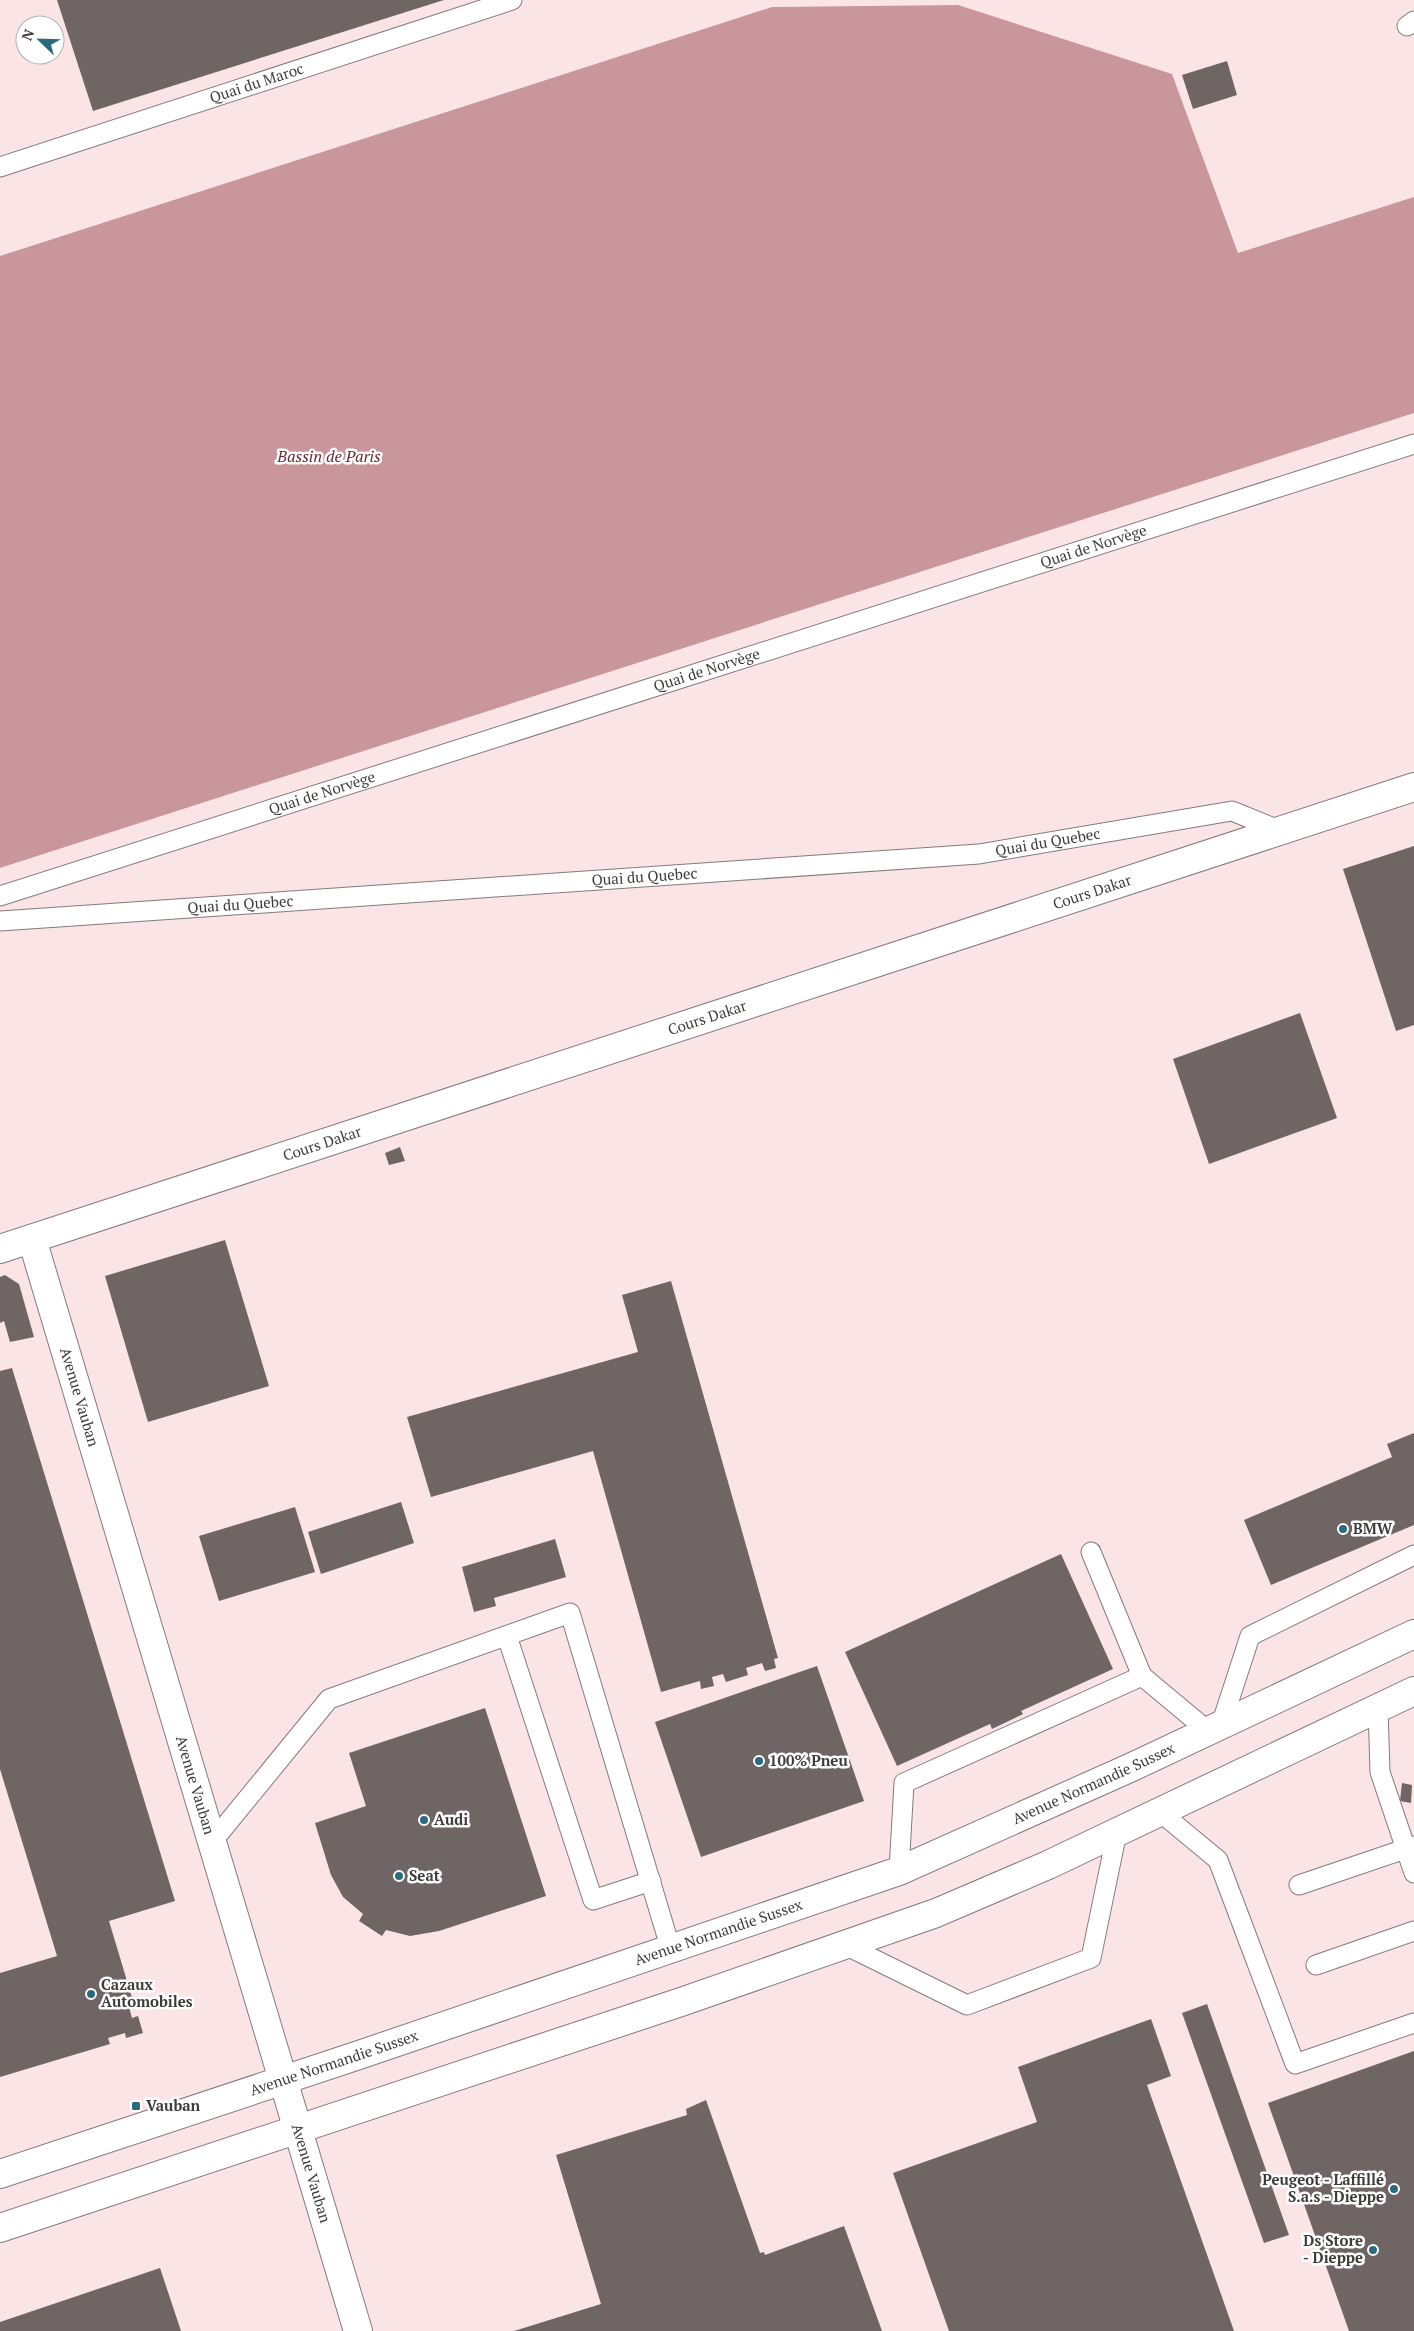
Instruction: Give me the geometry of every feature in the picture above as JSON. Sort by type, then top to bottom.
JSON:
[{"type":"main road","name":"Cours Dakar","points":[[0,1249],[1414,787]]},
{"type":"main road","name":"Avenue Vauban","points":[[32,1239],[358,2331]]},
{"type":"main road","name":"Avenue Normandie Sussex","points":[[0,2174],[671,1950],[898,1871],[1214,1728],[1414,1634]]},
{"type":"main road","points":[[0,2228],[681,2002],[936,1914],[1048,1865],[1414,1691]]},
{"type":"lane","name":"Quai du Maroc","points":[[0,167],[512,0]]},
{"type":"lane","name":"Quai de Norvège","points":[[0,896],[1414,444]]},
{"type":"lane","name":"Quai du Quebec","points":[[0,922],[979,854],[1232,811],[1282,831]]},
{"type":"lane","points":[[1092,1552],[1142,1676],[1214,1728],[1250,1636],[1414,1555]]},
{"type":"lane","points":[[212,1842],[329,1699],[570,1613],[671,1950]]},
{"type":"lane","points":[[507,1636],[593,1900],[651,1882]]},
{"type":"lane","points":[[898,1871],[904,1783],[1142,1676]]},
{"type":"lane","points":[[1378,1708],[1380,1772],[1410,1848],[1414,1873]]},
{"type":"lane","points":[[1160,1812],[1218,1860],[1295,2064],[1414,2022]]},
{"type":"lane","points":[[845,1945],[968,2005],[1091,1958],[1118,1832]]},
{"type":"lane","points":[[1298,1885],[1410,1848]]},
{"type":"lane","points":[[1316,1965],[1414,1931]]},
{"type":"shaded area","points":[[0,0],[1414,0],[1414,197],[1238,253],[1172,74],[958,5],[772,7],[0,256]]},
{"type":"shaded area","points":[[1414,413],[1414,2331],[0,2331],[0,868]]},
{"type":"water","name":"Bassin de Paris","points":[[958,5],[1172,74],[1238,253],[1414,197],[1414,413],[0,868],[0,256],[772,7]]},
{"type":"building","points":[[57,0],[444,0],[93,111],[65,25],[65,15],[62,15]]},
{"type":"building","points":[[1227,61],[1237,95],[1193,109],[1182,75]]},
{"type":"building","points":[[1414,846],[1414,1025],[1396,1031],[1343,869]]},
{"type":"building","points":[[1300,1013],[1337,1118],[1209,1164],[1173,1059]]},
{"type":"building","points":[[400,1147],[405,1161],[389,1165],[385,1153]]},
{"type":"building","points":[[225,1240],[269,1386],[148,1422],[105,1276]]},
{"type":"building","points":[[5,1275],[19,1284],[34,1337],[10,1342],[4,1321],[0,1323],[0,1277]]},
{"type":"building","points":[[671,1281],[778,1658],[774,1659],[776,1668],[765,1671],[762,1663],[746,1668],[748,1675],[726,1682],[723,1674],[712,1677],[714,1686],[701,1689],[700,1681],[661,1692],[593,1451],[431,1497],[407,1417],[638,1352],[622,1295]]},
{"type":"building","points":[[12,1368],[175,1901],[109,1921],[133,2001],[128,2003],[132,2018],[138,2016],[143,2033],[126,2038],[125,2033],[108,2038],[110,2044],[0,2077],[0,1973],[57,1956],[0,1769],[0,1371]]},
{"type":"building","points":[[1414,1433],[1414,1525],[1271,1585],[1244,1520],[1392,1457],[1387,1444]]},
{"type":"building","points":[[401,1502],[414,1543],[321,1574],[308,1532]]},
{"type":"building","points":[[295,1507],[315,1572],[219,1601],[199,1536]]},
{"type":"building","points":[[555,1539],[566,1577],[494,1598],[496,1606],[474,1612],[462,1567]]},
{"type":"building","points":[[1061,1554],[1113,1669],[1021,1711],[1023,1714],[992,1729],[990,1724],[897,1766],[845,1652]]},
{"type":"building","name":"100% Pneu","points":[[817,1666],[864,1801],[701,1857],[655,1722]]},
{"type":"building","name":"Audi","points":[[485,1708],[546,1896],[439,1931],[410,1936],[386,1930],[382,1936],[359,1921],[363,1914],[343,1897],[331,1875],[315,1823],[366,1806],[349,1753]]},
{"type":"building","points":[[1402,1783],[1412,1785],[1411,1803],[1400,1801]]},
{"type":"building","points":[[1207,2004],[1289,2235],[1264,2243],[1182,2013]]},
{"type":"building","points":[[1151,2019],[1171,2076],[1147,2085],[1234,2331],[949,2331],[893,2173],[1037,2122],[1018,2067]]},
{"type":"building","points":[[1414,2051],[1414,2331],[1349,2331],[1268,2103]]},
{"type":"building","points":[[706,2100],[760,2253],[764,2252],[765,2255],[844,2226],[882,2331],[514,2331],[601,2304],[556,2155],[687,2115],[686,2109]]},
{"type":"building","points":[[160,2268],[181,2331],[0,2331],[0,2322]]},
{"type":"place","name":"BMW","points":[[1343,1529]]},
{"type":"place","name":"100% Pneu","points":[[759,1761]]},
{"type":"place","name":"Audi","points":[[424,1820]]},
{"type":"place","name":"Seat","points":[[399,1876]]},
{"type":"place","name":"Cazaux Automobiles","points":[[91,1994]]},
{"type":"place","name":"Vauban","points":[[136,2106]]},
{"type":"place","name":"Peugeot - Laffillé S.a.s - Dieppe","points":[[1394,2189]]},
{"type":"place","name":"Ds Store - Dieppe","points":[[1373,2250]]}]
